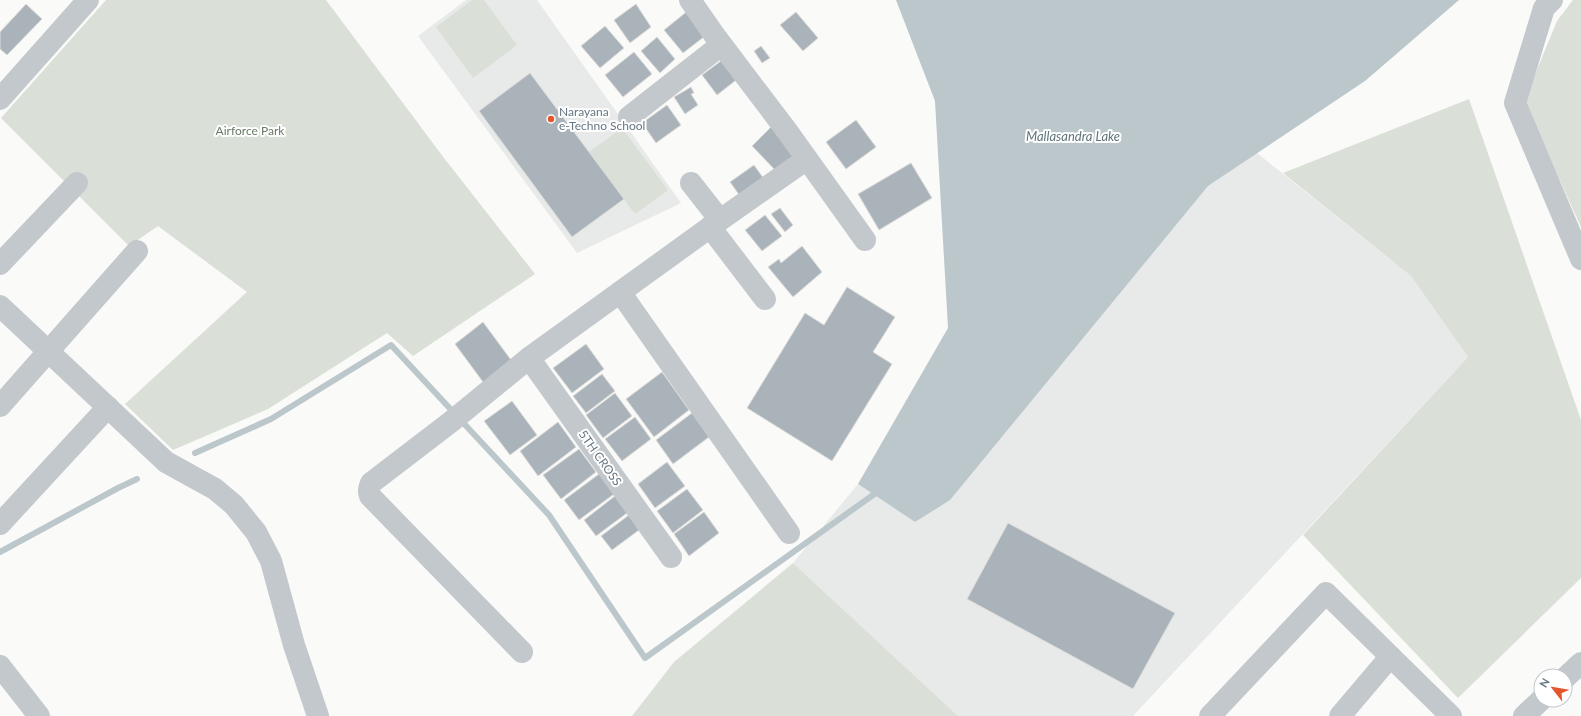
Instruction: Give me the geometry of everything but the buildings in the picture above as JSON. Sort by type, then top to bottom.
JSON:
[{"type":"street","points":[[0,99],[88,0]]},
{"type":"street","points":[[690,0],[865,240]]},
{"type":"street","points":[[1552,0],[1544,8],[1515,103],[1581,259]]},
{"type":"street","points":[[630,117],[722,45]]},
{"type":"street","points":[[522,652],[370,496],[368,492],[372,483],[529,358],[715,223],[807,159]]},
{"type":"street","points":[[0,264],[76,183]]},
{"type":"street","points":[[691,183],[715,223],[765,299]]},
{"type":"street","points":[[0,406],[137,251]]},
{"type":"street","points":[[620,292],[789,533]]},
{"type":"street","points":[[0,306],[166,462],[215,489],[234,505],[256,532],[271,560],[294,645],[318,716]]},
{"type":"street","name":"5TH CROSS","points":[[529,358],[671,558]]},
{"type":"street","points":[[0,524],[108,407]]},
{"type":"street","points":[[1210,716],[1326,593],[1451,716]]},
{"type":"street","points":[[1340,716],[1390,657]]},
{"type":"street","points":[[1573,670],[1581,663]]},
{"type":"street","points":[[0,666],[39,716]]},
{"type":"street","points":[[1524,716],[1533,708]]},
{"type":"shaded area","name":"Narayana e-Techno School","points":[[466,0],[537,0],[681,203],[577,253],[418,36]]},
{"type":"shaded area","points":[[1257,153],[1411,276],[1468,357],[1133,716],[958,716],[793,563],[858,484],[915,522],[1208,186]]},
{"type":"green space","name":"Airforce Park","points":[[106,0],[326,0],[444,158],[535,274],[413,356],[387,333],[268,409],[173,450],[125,404],[247,292],[158,226],[129,246],[1,118]]},
{"type":"green space","points":[[472,0],[484,0],[517,45],[473,78],[436,27]]},
{"type":"green space","points":[[1573,0],[1581,0],[1581,227],[1524,101],[1557,21]]},
{"type":"green space","points":[[1469,99],[1581,420],[1581,578],[1458,698],[1303,535],[1468,357],[1411,276],[1283,173]]},
{"type":"green space","points":[[622,128],[668,190],[635,214],[589,152]]},
{"type":"green space","points":[[793,563],[958,716],[632,716],[674,662]]},
{"type":"water","name":"Mallasandra Lake","points":[[896,0],[1459,0],[1365,81],[1208,186],[950,500],[915,522],[858,484],[948,328],[935,101]]},
{"type":"waterway","points":[[195,453],[271,419],[391,345],[549,515],[645,658],[880,490]]},
{"type":"waterway","points":[[0,552],[137,479]]},
{"type":"place","name":"Narayana e-Techno School","points":[[551,119]]}]
